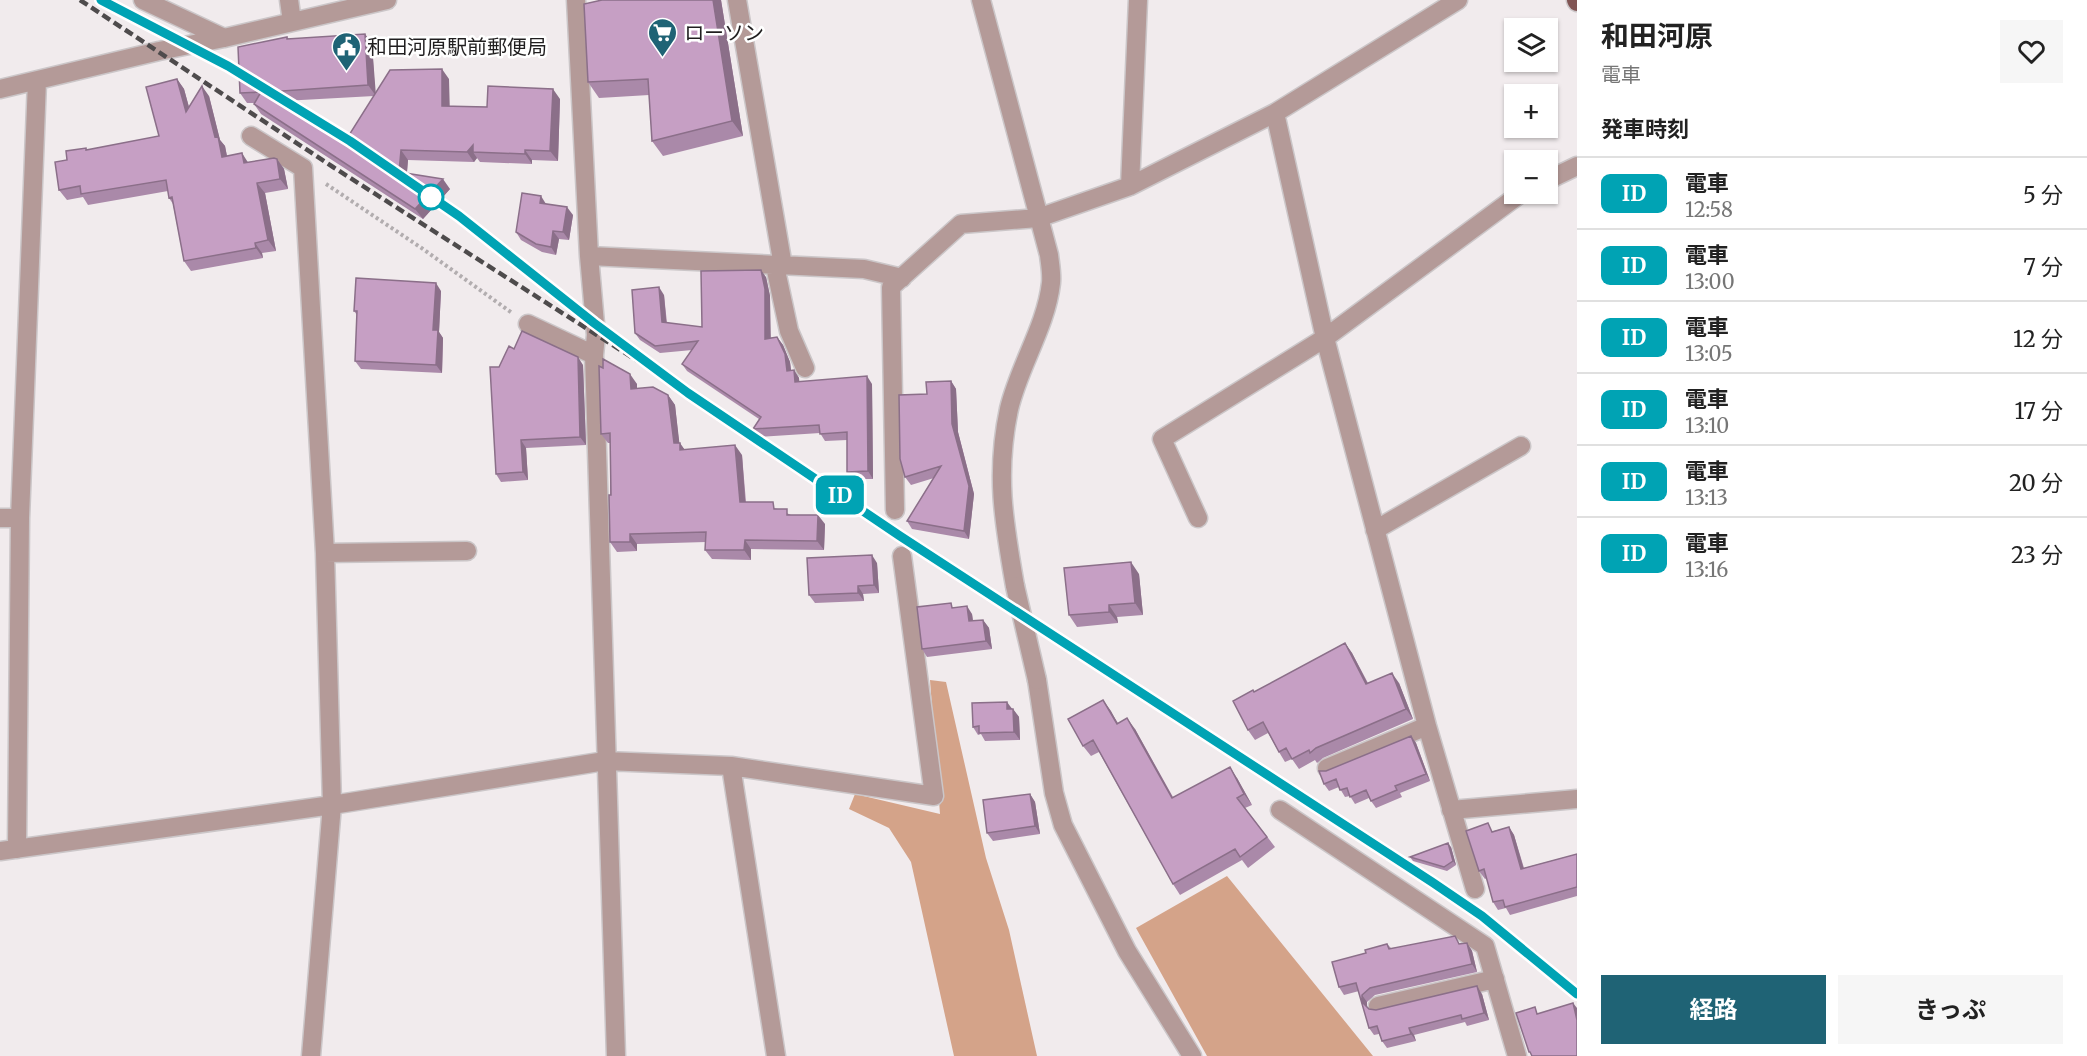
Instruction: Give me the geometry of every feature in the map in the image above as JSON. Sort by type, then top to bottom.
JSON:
[{"type":"street","points":[[143,0],[224,38]]},
{"type":"street","points":[[289,0],[292,22]]},
{"type":"street","points":[[0,89],[387,0]]},
{"type":"street","points":[[576,0],[589,256],[596,335],[594,355],[616,1056]]},
{"type":"street","points":[[736,0],[789,331],[805,369]]},
{"type":"street","points":[[981,0],[1049,255],[1051,280],[1047,302],[1010,408],[1000,466],[1004,522],[1037,680],[1054,793],[1063,825],[1127,951],[1192,1056]]},
{"type":"street","points":[[1130,186],[1138,0]]},
{"type":"street","points":[[895,510],[891,287],[961,224],[1038,218],[1130,186],[1275,113],[1458,0]]},
{"type":"street","points":[[37,81],[9,850],[332,805],[606,761],[731,766],[934,796],[902,556]]},
{"type":"street","points":[[1275,113],[1325,338],[1427,726],[1474,889]]},
{"type":"street","points":[[251,136],[303,168],[325,553],[332,805],[311,1056]]},
{"type":"street","points":[[1558,175],[1577,166]]},
{"type":"street","points":[[1198,518],[1162,439],[1325,338],[1506,204]]},
{"type":"street","points":[[589,256],[864,269],[902,278]]},
{"type":"street","points":[[528,324],[594,355]]},
{"type":"street","points":[[1375,530],[1521,446]]},
{"type":"street","points":[[0,518],[20,518]]},
{"type":"street","points":[[325,553],[468,551]]},
{"type":"street","points":[[1327,768],[1427,726]]},
{"type":"street","points":[[731,766],[776,1056]]},
{"type":"street","points":[[1451,810],[1577,799]]},
{"type":"street","points":[[1280,810],[1485,946],[1517,1056]]},
{"type":"street","points":[[1378,1006],[1495,979]]},
{"type":"path","points":[[303,168],[528,324]]},
{"type":"shaded area","points":[[930,680],[946,682],[986,858],[1009,930],[1037,1056],[954,1056],[911,862],[889,828],[849,809],[855,794],[940,814]]},
{"type":"shaded area","points":[[1227,876],[1373,1056],[1207,1056],[1136,928]]},
{"type":"building","name":"ローソン","points":[[602,0],[713,0],[732,121],[652,141],[648,79],[588,82],[584,4]]},
{"type":"building","points":[[365,34],[368,85],[267,92],[346,140],[390,70],[442,69],[442,106],[487,107],[488,86],[553,89],[550,151],[525,150],[525,154],[473,152],[473,145],[467,152],[401,150],[399,172],[443,179],[415,209],[254,104],[261,92],[240,93],[238,47],[287,37],[287,39]]},
{"type":"building","points":[[177,79],[186,112],[202,86],[215,137],[218,136],[222,157],[242,153],[244,163],[277,159],[280,179],[257,183],[268,240],[255,243],[256,248],[184,261],[172,197],[169,198],[166,180],[81,194],[80,186],[59,190],[55,162],[67,160],[66,151],[86,148],[86,150],[159,136],[146,87]]},
{"type":"building","points":[[522,193],[541,196],[540,203],[567,207],[563,232],[553,231],[551,247],[536,244],[516,232]]},
{"type":"building","points":[[761,270],[765,289],[765,339],[777,337],[785,354],[787,371],[794,370],[795,382],[867,376],[868,471],[847,472],[847,432],[820,434],[819,425],[753,429],[761,417],[682,364],[698,341],[655,346],[635,333],[632,290],[659,287],[662,322],[702,327],[701,271]]},
{"type":"building","points":[[356,278],[436,283],[433,330],[438,330],[436,365],[355,361]]},
{"type":"building","points":[[522,331],[578,357],[580,437],[521,440],[523,472],[496,474],[490,367],[499,367],[509,346],[514,349]]},
{"type":"building","points":[[603,359],[630,374],[631,389],[653,387],[668,395],[674,443],[680,443],[680,450],[735,445],[740,502],[773,502],[774,509],[787,509],[787,515],[818,515],[817,541],[745,540],[744,550],[705,550],[706,532],[630,534],[630,542],[610,542],[610,433],[601,434],[599,366],[603,368]]},
{"type":"building","points":[[951,381],[952,424],[969,486],[964,531],[907,521],[941,466],[905,477],[900,459],[899,395],[927,394],[926,382]]},
{"type":"building","points":[[872,555],[874,585],[858,586],[858,593],[809,595],[807,558]]},
{"type":"building","points":[[1131,562],[1135,603],[1109,605],[1109,612],[1069,615],[1064,568]]},
{"type":"building","points":[[951,603],[952,608],[967,606],[969,621],[983,620],[986,641],[922,649],[917,607]]},
{"type":"building","points":[[1345,643],[1366,684],[1392,673],[1406,709],[1292,759],[1286,748],[1279,752],[1263,722],[1248,730],[1233,701]]},
{"type":"building","points":[[1103,700],[1117,724],[1127,718],[1172,798],[1230,767],[1244,794],[1237,798],[1267,837],[1240,857],[1235,849],[1173,884],[1093,740],[1083,746],[1068,719]]},
{"type":"building","points":[[1007,702],[1007,709],[1013,709],[1014,732],[979,733],[979,726],[973,727],[972,703]]},
{"type":"building","points":[[1411,736],[1426,774],[1395,786],[1397,790],[1371,801],[1366,790],[1350,797],[1347,788],[1340,790],[1336,779],[1324,784],[1319,771],[1326,771]]},
{"type":"building","points":[[1030,794],[1035,826],[987,833],[983,800]]},
{"type":"building","points":[[1488,823],[1492,832],[1509,827],[1521,869],[1577,854],[1577,887],[1505,907],[1503,900],[1493,902],[1484,869],[1479,871],[1466,831]]},
{"type":"building","points":[[1448,843],[1453,861],[1444,867],[1410,857]]},
{"type":"building","points":[[1455,936],[1459,944],[1467,943],[1472,964],[1370,988],[1362,995],[1362,1002],[1369,1009],[1376,1010],[1477,986],[1484,1013],[1462,1019],[1461,1015],[1409,1028],[1411,1034],[1382,1041],[1377,1026],[1369,1028],[1356,983],[1339,987],[1332,962],[1366,953],[1365,950],[1387,944],[1389,949]]},
{"type":"building","points":[[1573,1003],[1577,1020],[1577,1056],[1532,1056],[1516,1013],[1535,1007],[1537,1014]]},
{"type":"railway","points":[[80,0],[333,167],[688,393],[900,536],[1382,849],[1482,916],[1577,994]]},
{"type":"railway","points":[[101,0],[191,45],[252,81]]},
{"type":"railway","points":[[270,92],[361,149]]},
{"type":"railway","points":[[426,193],[459,216],[604,331]]},
{"type":"train","name":"ID","points":[[101,0],[191,45],[350,141],[459,216],[594,323],[688,393],[900,536],[1432,882],[1482,916],[1577,994]]},
{"type":"place","name":"ローソン","points":[[663,58]]},
{"type":"place","name":"和田河原駅前郵便局","points":[[346,72]]}]
